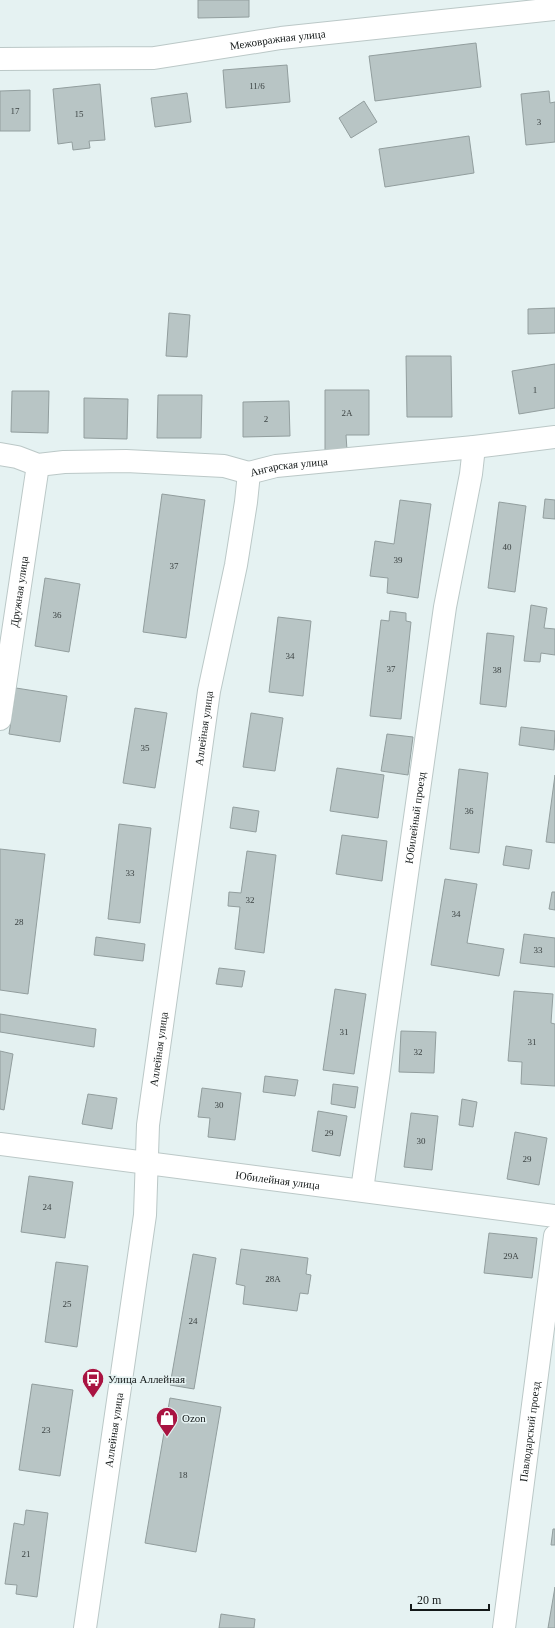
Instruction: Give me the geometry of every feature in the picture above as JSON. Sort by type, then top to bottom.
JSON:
[{"type":"street","name":"Межовражная улица","points":[[0,59],[154,58],[281,38],[555,8]]},
{"type":"street","name":"Ангарская улица","points":[[0,454],[16,457],[38,465],[64,462],[126,461],[224,466],[249,473],[276,466],[474,447],[555,437]]},
{"type":"street","name":"Юбилейный проезд","points":[[362,1190],[445,607],[474,447]]},
{"type":"street","name":"Дружная улица","points":[[0,719],[38,465]]},
{"type":"street","name":"Аллейная улица","points":[[85,1628],[145,1215],[148,1125],[209,691],[236,565],[249,473]]},
{"type":"street","name":"Юбилейная улица","points":[[0,1144],[555,1216]]},
{"type":"street","name":"Павлодарский проезд","points":[[504,1628],[555,1236]]},
{"type":"building","points":[[198,0],[249,0],[249,17],[198,18]]},
{"type":"building","points":[[476,43],[481,87],[375,101],[369,56]]},
{"type":"building","points":[[287,65],[290,102],[226,108],[223,70]]},
{"type":"building","points":[[100,84],[105,140],[89,141],[90,148],[73,150],[72,142],[58,144],[53,89]]},
{"type":"building","points":[[30,90],[30,131],[0,131],[0,91]]},
{"type":"building","points":[[549,91],[550,103],[555,102],[555,142],[526,145],[521,94]]},
{"type":"building","points":[[187,93],[191,122],[155,127],[151,98]]},
{"type":"building","points":[[364,101],[377,122],[351,138],[339,118]]},
{"type":"building","points":[[469,136],[474,173],[385,187],[379,149]]},
{"type":"building","points":[[555,308],[555,333],[528,334],[528,309]]},
{"type":"building","points":[[169,313],[190,315],[187,357],[166,356]]},
{"type":"building","points":[[406,356],[451,356],[452,417],[407,417]]},
{"type":"building","points":[[555,364],[555,408],[519,414],[512,371]]},
{"type":"building","points":[[325,390],[369,390],[369,435],[346,435],[347,450],[325,450]]},
{"type":"building","points":[[12,391],[49,391],[48,433],[11,432]]},
{"type":"building","points":[[158,395],[202,395],[201,438],[157,438]]},
{"type":"building","points":[[84,398],[128,399],[127,439],[84,438]]},
{"type":"building","points":[[289,401],[290,436],[243,437],[243,402]]},
{"type":"building","points":[[162,494],[205,500],[186,638],[143,632]]},
{"type":"building","points":[[545,499],[555,500],[555,519],[543,518]]},
{"type":"building","points":[[400,500],[431,504],[418,598],[387,593],[388,578],[370,576],[375,541],[394,544]]},
{"type":"building","points":[[499,502],[526,506],[515,592],[488,588]]},
{"type":"building","points":[[45,578],[80,584],[69,652],[35,646]]},
{"type":"building","points":[[531,605],[547,608],[544,628],[555,629],[555,655],[541,653],[540,662],[524,661]]},
{"type":"building","points":[[390,611],[406,613],[406,621],[411,622],[401,719],[370,716],[381,620],[389,621]]},
{"type":"building","points":[[278,617],[311,621],[303,696],[269,692]]},
{"type":"building","points":[[487,633],[514,636],[506,707],[480,704]]},
{"type":"building","points":[[16,688],[67,696],[60,742],[9,734]]},
{"type":"building","points":[[135,708],[167,713],[155,788],[123,783]]},
{"type":"building","points":[[251,713],[283,718],[275,771],[243,767]]},
{"type":"building","points":[[521,727],[555,731],[554,750],[519,745]]},
{"type":"building","points":[[387,734],[413,737],[408,775],[381,771]]},
{"type":"building","points":[[337,768],[384,775],[378,818],[330,811]]},
{"type":"building","points":[[459,769],[488,773],[479,853],[450,849]]},
{"type":"building","points":[[555,775],[555,843],[546,842]]},
{"type":"building","points":[[233,807],[259,811],[256,832],[230,828]]},
{"type":"building","points":[[119,824],[151,828],[140,923],[108,919]]},
{"type":"building","points":[[342,835],[387,841],[382,881],[336,874]]},
{"type":"building","points":[[506,846],[532,850],[529,869],[503,865]]},
{"type":"building","points":[[0,849],[45,854],[28,994],[0,990]]},
{"type":"building","points":[[247,851],[276,855],[264,953],[235,949],[240,907],[228,906],[229,892],[241,893]]},
{"type":"building","points":[[445,879],[477,884],[467,943],[504,949],[499,976],[431,965]]},
{"type":"building","points":[[552,892],[555,892],[555,910],[549,909]]},
{"type":"building","points":[[524,934],[555,938],[555,967],[520,963]]},
{"type":"building","points":[[96,937],[145,944],[143,961],[94,955]]},
{"type":"building","points":[[219,968],[245,971],[242,987],[216,984]]},
{"type":"building","points":[[335,989],[366,994],[354,1074],[323,1070]]},
{"type":"building","points":[[514,991],[553,994],[551,1023],[555,1024],[555,1086],[521,1084],[522,1062],[508,1061]]},
{"type":"building","points":[[0,1014],[96,1029],[94,1047],[0,1032]]},
{"type":"building","points":[[401,1031],[436,1032],[434,1073],[399,1072]]},
{"type":"building","points":[[0,1051],[13,1054],[4,1110],[0,1109]]},
{"type":"building","points":[[265,1076],[298,1080],[295,1096],[263,1092]]},
{"type":"building","points":[[333,1084],[358,1087],[355,1108],[331,1104]]},
{"type":"building","points":[[202,1088],[241,1093],[235,1140],[208,1137],[210,1118],[198,1117]]},
{"type":"building","points":[[88,1094],[117,1098],[112,1129],[82,1124]]},
{"type":"building","points":[[462,1099],[477,1102],[473,1127],[459,1125]]},
{"type":"building","points":[[318,1111],[347,1116],[340,1156],[312,1151]]},
{"type":"building","points":[[411,1113],[438,1116],[432,1170],[404,1167]]},
{"type":"building","points":[[515,1132],[547,1138],[539,1185],[507,1179]]},
{"type":"building","points":[[29,1176],[73,1182],[65,1238],[21,1232]]},
{"type":"building","points":[[489,1233],[537,1238],[532,1278],[484,1273]]},
{"type":"building","points":[[241,1249],[308,1258],[306,1274],[311,1275],[308,1294],[300,1293],[297,1311],[243,1304],[245,1286],[236,1284]]},
{"type":"building","points":[[193,1254],[216,1258],[194,1389],[170,1385]]},
{"type":"building","points":[[56,1262],[88,1266],[77,1347],[45,1342]]},
{"type":"building","points":[[32,1384],[73,1390],[60,1476],[19,1470]]},
{"type":"building","points":[[170,1398],[221,1407],[196,1552],[145,1543]]},
{"type":"building","points":[[26,1510],[48,1513],[37,1597],[16,1594],[17,1585],[5,1584],[14,1523],[24,1525]]},
{"type":"building","points":[[553,1529],[555,1529],[555,1545],[551,1545]]},
{"type":"building","points":[[555,1587],[555,1628],[548,1628]]},
{"type":"building","points":[[221,1614],[255,1619],[254,1628],[219,1628]]},
{"type":"place","name":"Улица Аллейная","points":[[93,1398]]},
{"type":"place","name":"Ozon","points":[[167,1438]]}]
